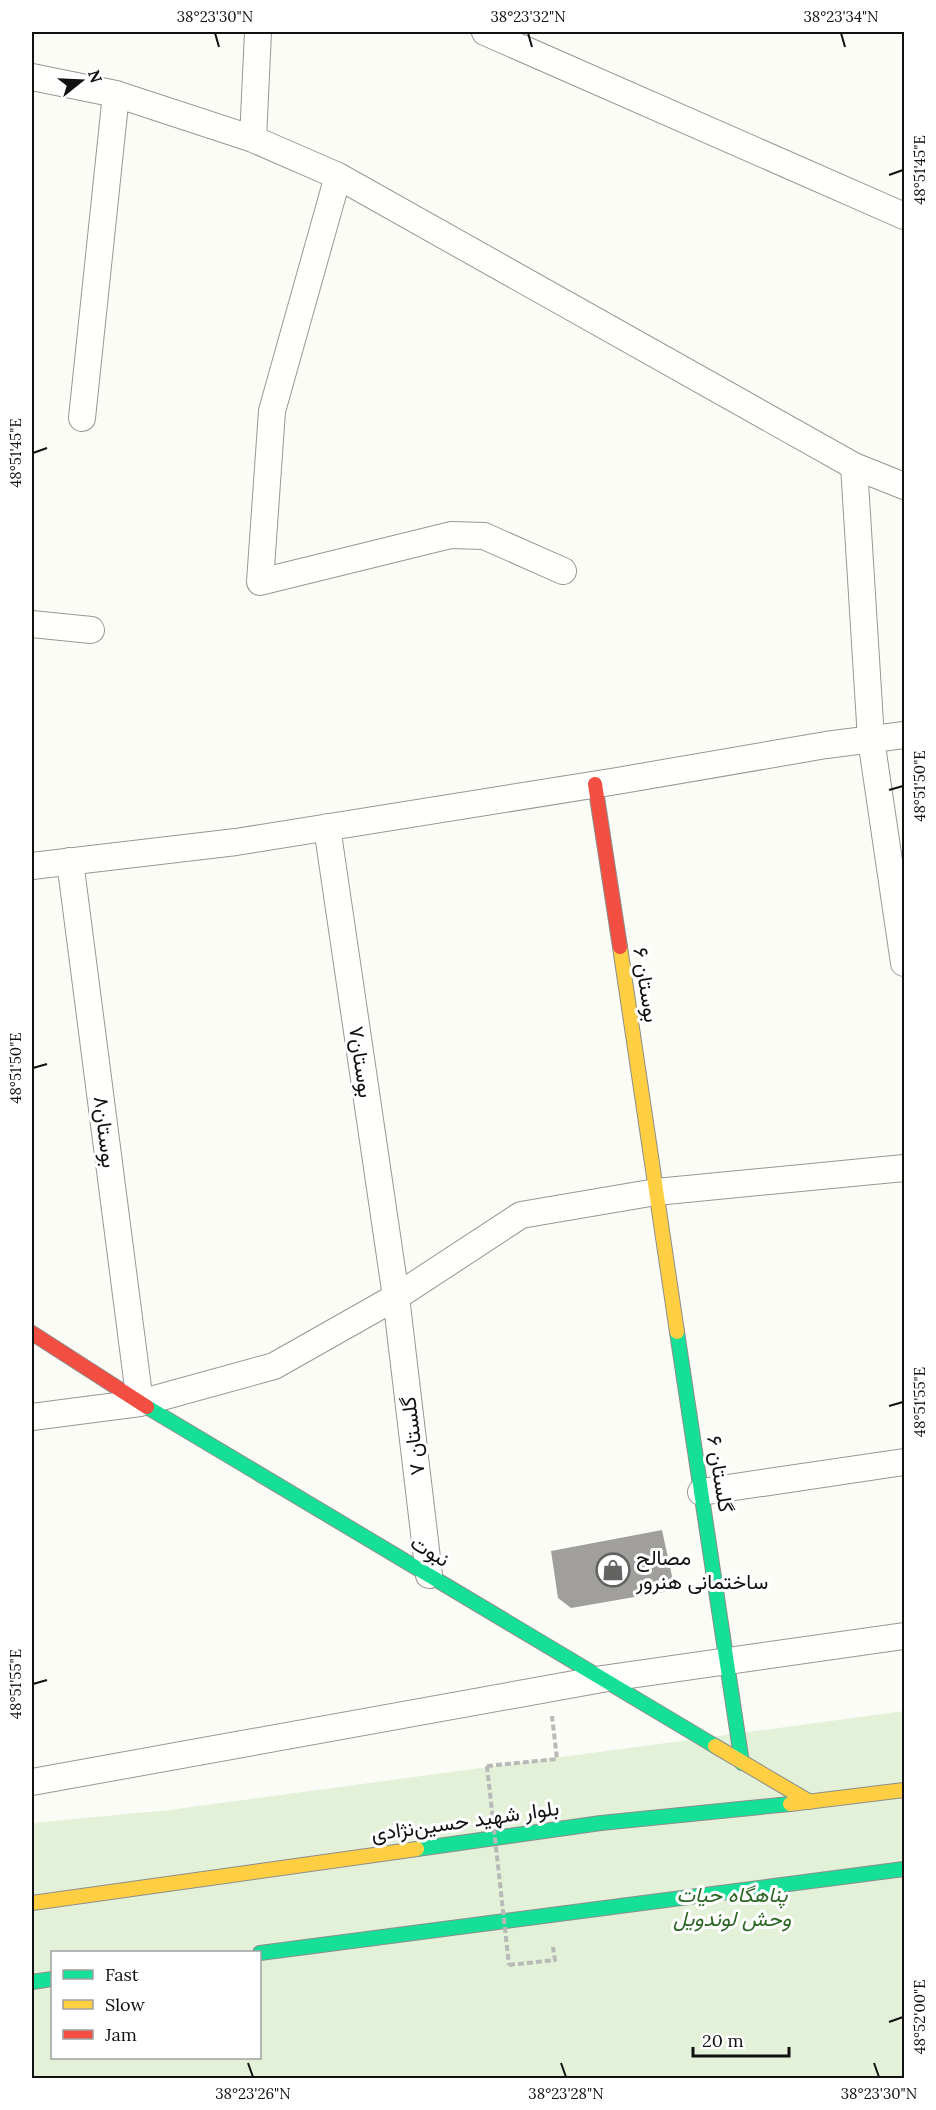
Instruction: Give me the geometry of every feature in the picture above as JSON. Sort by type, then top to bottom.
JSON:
[{"type":"main road","name":"بوستان ۶","points":[[595,784],[656,1192]]},
{"type":"main road","name":"گلستان ۶","points":[[656,1192],[742,1762]]},
{"type":"main road","name":"نبوت","points":[[32,1333],[140,1403],[810,1802]]},
{"type":"main road","name":"بلوار شهید حسین‌نژادی","points":[[32,1903],[601,1823],[904,1790]]},
{"type":"main road","points":[[261,1953],[904,1869]]},
{"type":"main road","points":[[32,1982],[51,1979]]},
{"type":"street","points":[[253,139],[258,32]]},
{"type":"street","points":[[484,32],[904,216]]},
{"type":"street","points":[[32,77],[116,94],[253,139],[338,176],[854,466],[904,486]]},
{"type":"street","points":[[82,418],[116,94]]},
{"type":"street","points":[[338,176],[272,411],[260,582],[451,535],[484,536],[563,571]]},
{"type":"street","points":[[854,466],[871,739],[904,963]]},
{"type":"street","points":[[32,624],[91,630]]},
{"type":"street","points":[[32,866],[236,842],[826,745],[904,735]]},
{"type":"street","name":"بوستان۷","points":[[327,827],[396,1297]]},
{"type":"street","name":"بوستان۸","points":[[70,861],[140,1403]]},
{"type":"street","points":[[32,1417],[140,1403],[274,1366],[396,1297],[521,1215],[656,1192],[904,1168]]},
{"type":"street","name":"گلستان ۷","points":[[396,1297],[429,1575]]},
{"type":"street","points":[[701,1492],[904,1462]]},
{"type":"street","points":[[32,1782],[602,1678],[904,1636]]},
{"type":"path","points":[[549,1688],[557,1759],[487,1767],[508,1965],[555,1960]]},
{"type":"green space","name":"پناهگاه حیات وحش لوندویل","points":[[904,1711],[904,2078],[32,2078],[32,1823],[169,1810]]},
{"type":"building","name":"مصالح ساختمانی هنرور","points":[[662,1530],[675,1590],[571,1608],[558,1598],[551,1551]]},
{"type":"traffic: fast","points":[[677,1332],[742,1763]]},
{"type":"traffic: fast","points":[[147,1407],[715,1746]]},
{"type":"traffic: fast","points":[[417,1849],[601,1823],[790,1804]]},
{"type":"traffic: fast","points":[[261,1953],[904,1869]]},
{"type":"traffic: fast","points":[[32,1982],[51,1979]]},
{"type":"traffic: slow","points":[[620,947],[677,1332]]},
{"type":"traffic: slow","points":[[715,1746],[810,1802]]},
{"type":"traffic: slow","points":[[790,1804],[904,1790]]},
{"type":"traffic: slow","points":[[32,1903],[417,1849]]},
{"type":"traffic: jam","points":[[595,784],[620,947]]},
{"type":"traffic: jam","points":[[32,1333],[147,1407]]},
{"type":"place","name":"مصالح ساختمانی هنرور","points":[[613,1570]]}]
